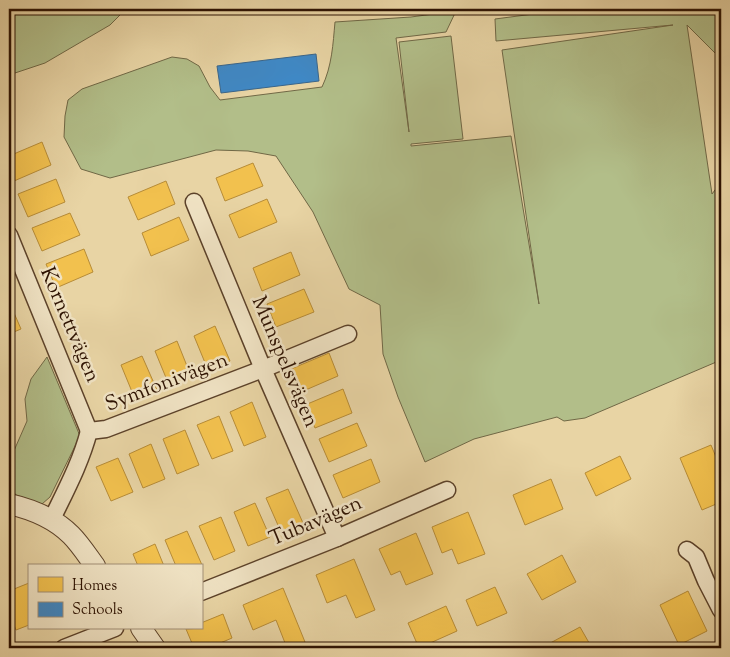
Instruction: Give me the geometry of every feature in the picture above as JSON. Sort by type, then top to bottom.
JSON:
[{"type":"street","name":"Munspelsvägen","points":[[194,202],[263,369],[337,538]]},
{"type":"street","name":"Kornettvägen","points":[[9,235],[89,431]]},
{"type":"street","name":"Symfonivägen","points":[[52,519],[76,469],[89,431],[106,429],[263,369],[348,334]]},
{"type":"street","name":"Tubavägen","points":[[202,592],[337,538],[447,490]]},
{"type":"street","points":[[9,504],[20,506],[52,519],[71,535],[93,564]]},
{"type":"street","points":[[687,550],[696,557],[721,610]]},
{"type":"street","points":[[64,648],[110,630]]},
{"type":"street","points":[[142,630],[155,648]]},
{"type":"green space","points":[[17,9],[126,9],[110,25],[45,63],[9,75],[9,18]]},
{"type":"green space","points":[[572,9],[721,9],[721,61],[687,25],[712,194],[721,182],[721,360],[585,418],[564,421],[557,417],[474,439],[425,462],[398,397],[383,354],[380,305],[349,289],[313,212],[276,156],[248,151],[216,150],[110,178],[81,169],[64,137],[68,100],[82,89],[172,57],[187,59],[199,66],[210,87],[220,100],[322,87],[330,63],[335,22],[411,17],[456,11],[446,32],[396,38],[409,132],[399,42],[451,36],[463,139],[411,144],[411,146],[511,136],[539,304],[502,50],[673,25],[496,41],[495,19]]},
{"type":"green space","points":[[47,357],[80,436],[50,497],[42,504],[16,495],[9,486],[9,462],[27,421],[25,399],[31,379]]},
{"type":"building: Homes","points":[[42,142],[51,165],[14,181],[9,169],[9,156]]},
{"type":"building: Homes","points":[[253,163],[263,186],[225,201],[216,178]]},
{"type":"building: Homes","points":[[56,179],[65,202],[28,217],[18,194]]},
{"type":"building: Homes","points":[[166,181],[175,204],[138,220],[128,197]]},
{"type":"building: Homes","points":[[267,199],[277,222],[239,238],[229,215]]},
{"type":"building: Homes","points":[[70,213],[80,235],[42,251],[32,228]]},
{"type":"building: Homes","points":[[179,217],[189,240],[151,256],[142,233]]},
{"type":"building: Homes","points":[[84,249],[93,272],[56,288],[46,264]]},
{"type":"building: Homes","points":[[291,252],[300,275],[262,291],[253,268]]},
{"type":"building: Homes","points":[[304,289],[314,312],[276,327],[267,304]]},
{"type":"building: Homes","points":[[11,306],[21,329],[9,334],[9,307]]},
{"type":"building: Homes","points":[[215,326],[230,361],[208,370],[194,336]]},
{"type":"building: Homes","points":[[177,341],[191,376],[169,385],[155,351]]},
{"type":"building: Homes","points":[[329,353],[338,376],[301,392],[291,369]]},
{"type":"building: Homes","points":[[142,356],[157,390],[135,399],[121,365]]},
{"type":"building: Homes","points":[[343,389],[352,413],[315,428],[305,405]]},
{"type":"building: Homes","points":[[252,402],[266,437],[244,446],[230,412]]},
{"type":"building: Homes","points":[[219,416],[233,451],[212,459],[197,425]]},
{"type":"building: Homes","points":[[357,423],[367,446],[329,462],[319,439]]},
{"type":"building: Homes","points":[[185,430],[199,465],[177,474],[163,439]]},
{"type":"building: Homes","points":[[151,444],[165,479],[143,488],[129,454]]},
{"type":"building: Homes","points":[[711,445],[721,469],[721,502],[702,510],[680,458]]},
{"type":"building: Homes","points":[[620,456],[631,479],[596,496],[585,473]]},
{"type":"building: Homes","points":[[118,458],[133,492],[111,501],[96,467]]},
{"type":"building: Homes","points":[[371,459],[380,482],[343,498],[333,475]]},
{"type":"building: Homes","points":[[551,479],[563,509],[525,525],[513,495]]},
{"type":"building: Homes","points":[[288,489],[303,523],[281,532],[266,498]]},
{"type":"building: Homes","points":[[255,503],[270,537],[248,546],[234,512]]},
{"type":"building: Homes","points":[[468,512],[485,554],[458,564],[452,549],[442,553],[432,527]]},
{"type":"building: Homes","points":[[221,517],[235,551],[214,560],[199,526]]},
{"type":"building: Homes","points":[[187,531],[202,564],[175,564],[165,540]]},
{"type":"building: Homes","points":[[416,533],[433,574],[406,585],[400,571],[391,575],[379,549]]},
{"type":"building: Homes","points":[[155,544],[163,564],[137,564],[133,554]]},
{"type":"building: Homes","points":[[562,555],[576,582],[542,600],[527,574]]},
{"type":"building: Homes","points":[[354,559],[375,610],[356,618],[346,595],[327,603],[316,575]]},
{"type":"building: Homes","points":[[28,583],[28,625],[16,630],[9,613],[9,591]]},
{"type":"building: Homes","points":[[495,587],[507,613],[477,626],[466,600]]},
{"type":"building: Homes","points":[[283,588],[305,642],[289,648],[287,648],[276,620],[253,630],[243,605]]},
{"type":"building: Homes","points":[[688,591],[707,631],[679,645],[660,605]]},
{"type":"building: Homes","points":[[446,606],[457,631],[419,648],[408,623]]},
{"type":"building: Homes","points":[[223,614],[232,638],[212,648],[194,648],[186,630],[202,630],[202,623]]},
{"type":"building: Homes","points":[[580,627],[592,648],[541,648]]},
{"type":"building: Schools","points":[[316,54],[319,81],[221,93],[217,66]]}]
